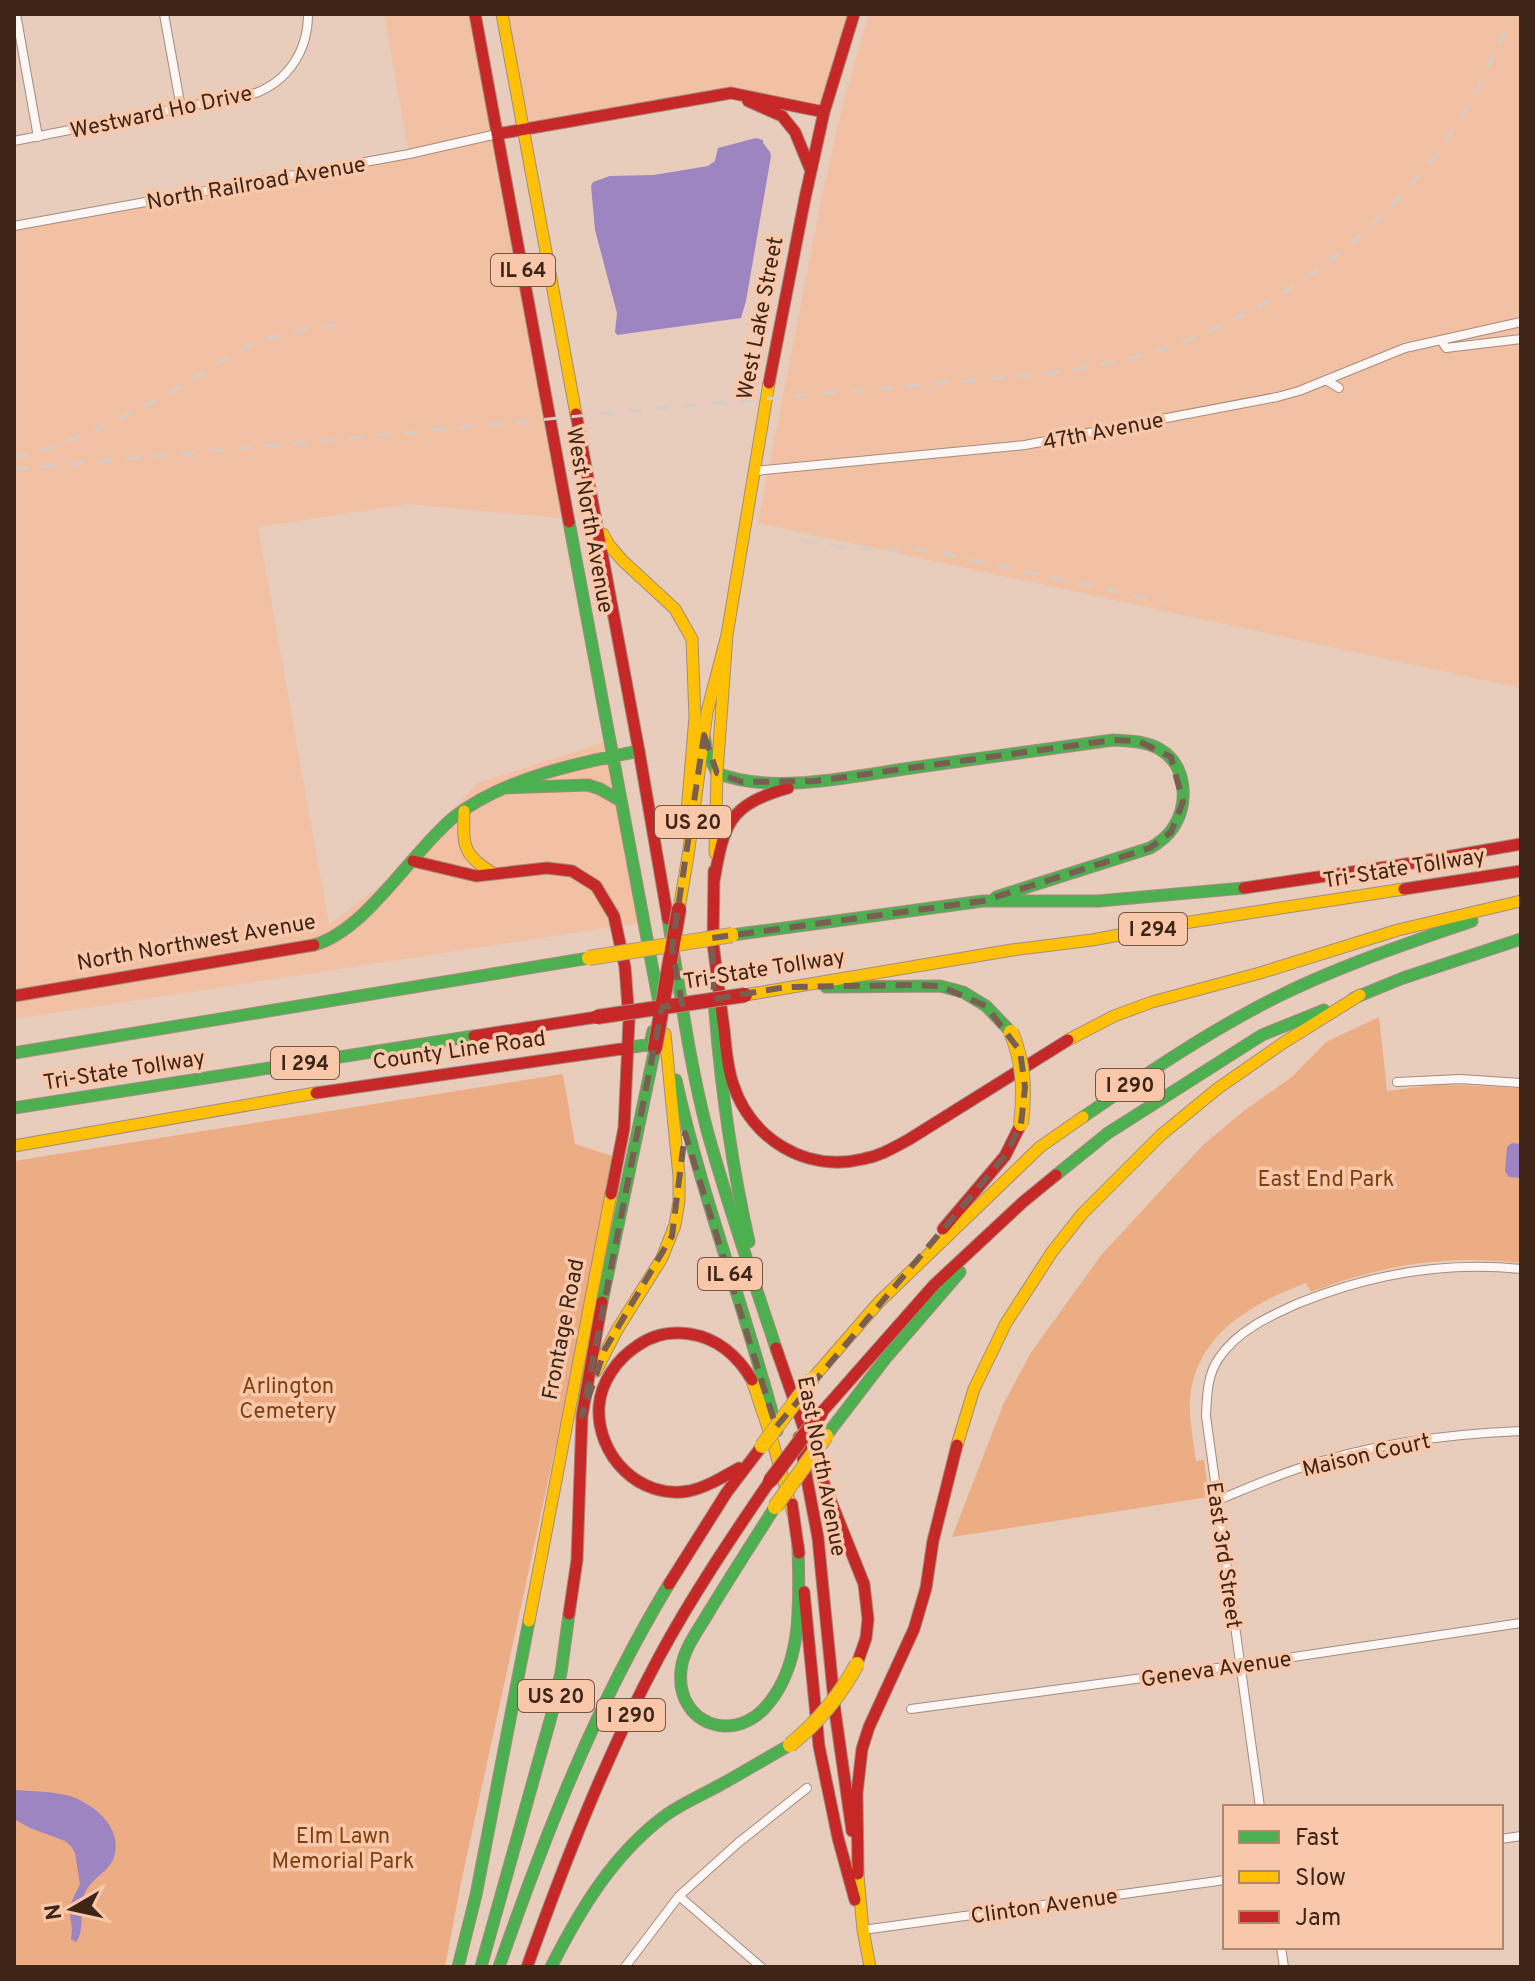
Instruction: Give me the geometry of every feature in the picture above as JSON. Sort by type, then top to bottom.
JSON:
[{"type":"main road","name":"West North Avenue","points":[[475,14],[621,801],[659,1032]]},
{"type":"main road","name":"West North Avenue","points":[[502,14],[639,751],[687,1031]]},
{"type":"main road","name":"West Lake Street","points":[[727,635],[765,404],[811,171],[824,112],[854,14]]},
{"type":"main road","points":[[497,134],[731,93],[824,112]]},
{"type":"main road","points":[[731,93],[782,116],[795,132],[811,171]]},
{"type":"main road","points":[[597,522],[609,545],[623,561],[675,609],[692,639],[695,717],[676,910]]},
{"type":"main road","name":"US 20","points":[[481,1967],[561,1673],[577,1560],[582,1416],[655,1048],[707,712],[727,635]]},
{"type":"main road","name":"US 20","points":[[727,635],[717,773],[713,944],[715,1014],[722,1098],[744,1224],[766,1315]]},
{"type":"main road","points":[[704,735],[707,752],[717,773],[742,782],[816,781],[1113,740],[1138,741],[1157,747],[1171,757],[1179,771],[1183,802],[1179,818],[1164,840],[1150,848],[983,901]]},
{"type":"main road","name":"North Northwest Avenue","points":[[14,996],[317,944],[341,931],[382,895],[439,832],[464,811],[504,788],[553,769],[639,751]]},
{"type":"main road","points":[[714,881],[724,831],[733,814],[776,791],[816,781]]},
{"type":"main road","points":[[504,788],[588,785],[621,801]]},
{"type":"main road","points":[[464,811],[463,845],[471,861],[494,874]]},
{"type":"main road","name":"Tri-State Tollway","points":[[14,1053],[732,935],[983,901],[1098,901],[1223,891],[1521,844]]},
{"type":"main road","name":"Frontage Road","points":[[413,861],[476,876],[547,868],[572,871],[596,886],[614,916],[625,967],[629,1020],[624,1128],[476,1895],[458,1967]]},
{"type":"main road","name":"Tri-State Tollway","points":[[14,1108],[1521,871]]},
{"type":"main road","points":[[713,944],[729,1071],[743,1109],[767,1137],[797,1156],[823,1162],[851,1162],[880,1155],[908,1140],[1080,1032],[1114,1016],[1398,930],[1521,902]]},
{"type":"main road","name":"I 290","points":[[499,1967],[553,1818],[648,1620],[743,1465],[762,1446],[813,1378],[879,1302],[1040,1147],[1163,1062],[1277,997],[1368,957],[1521,902]]},
{"type":"main road","name":"I 290","points":[[527,1967],[590,1799],[659,1657],[770,1481],[821,1413],[934,1285],[1023,1202],[1108,1133],[1262,1035],[1403,978],[1521,939]]},
{"type":"main road","points":[[786,987],[940,986],[963,992],[986,1006],[1011,1032],[1020,1051],[1025,1087],[1021,1124],[1005,1156],[879,1302]]},
{"type":"main road","points":[[858,1874],[857,1793],[862,1749],[914,1629],[926,1588],[933,1541],[957,1443],[974,1389],[1006,1323],[1052,1252],[1082,1214],[1161,1135],[1217,1089],[1360,995]]},
{"type":"main road","name":"East North Avenue","points":[[687,1031],[707,1128],[776,1348],[810,1490],[863,1930]]},
{"type":"main road","points":[[628,1048],[650,1044],[659,1032]]},
{"type":"main road","points":[[582,1416],[588,1390],[605,1349],[664,1254],[677,1218],[678,1164],[659,1032]]},
{"type":"main road","name":"East North Avenue","points":[[659,1032],[711,1216],[768,1391],[781,1447],[798,1545],[819,1746],[870,1967]]},
{"type":"main road","name":"County Line Road","points":[[14,1146],[346,1088],[628,1048]]},
{"type":"main road","points":[[798,1545],[796,1630],[787,1670],[779,1688],[761,1714],[750,1721],[729,1727],[707,1723],[698,1718],[684,1699],[680,1673],[684,1659],[710,1610],[775,1507],[885,1359],[1023,1202]]},
{"type":"main road","points":[[743,1465],[709,1484],[677,1492],[662,1492],[632,1478],[610,1453],[599,1422],[599,1405],[611,1371],[636,1345],[664,1333],[705,1337],[728,1350],[741,1362],[756,1389],[793,1514]]},
{"type":"main road","name":"US 20","points":[[551,1967],[566,1936],[604,1878],[646,1831],[684,1804],[790,1745],[837,1698],[857,1664],[866,1638],[868,1619],[864,1584],[776,1348]]},
{"type":"street","points":[[16,14],[38,137]]},
{"type":"street","points":[[164,14],[181,108]]},
{"type":"street","name":"Westward Ho Drive","points":[[14,141],[256,93],[287,73],[306,37],[308,14]]},
{"type":"street","name":"North Railroad Avenue","points":[[14,226],[409,154],[497,134]]},
{"type":"street","name":"47th Avenue","points":[[755,471],[1025,445],[1277,397],[1405,348],[1521,322]]},
{"type":"street","name":"47th Avenue","points":[[1441,340],[1446,348],[1521,339]]},
{"type":"street","points":[[1326,380],[1339,388]]},
{"type":"street","points":[[1397,1082],[1460,1079],[1521,1083]]},
{"type":"street","name":"East 3rd Street","points":[[1260,1805],[1209,1445],[1206,1416],[1211,1373],[1218,1359],[1245,1332],[1315,1297],[1395,1273],[1465,1266],[1521,1269]]},
{"type":"street","name":"Maison Court","points":[[1216,1501],[1296,1469],[1404,1442],[1521,1431]]},
{"type":"street","name":"Geneva Avenue","points":[[911,1709],[1521,1623]]},
{"type":"street","points":[[625,1967],[679,1896],[807,1788]]},
{"type":"street","name":"Clinton Avenue","points":[[863,1930],[1223,1880]]},
{"type":"street","points":[[679,1896],[761,1967]]},
{"type":"highlighted area","points":[[704,735],[717,773],[742,782],[816,781],[1113,740],[1138,741],[1171,757],[1183,802],[1171,832],[1150,848],[983,901],[712,938],[714,999],[786,987],[912,985],[940,986],[986,1006],[1020,1051],[1025,1087],[1021,1124],[1005,1156],[776,1427],[685,1133],[672,1236],[605,1349],[582,1416],[662,1007],[682,1004],[672,948]]},
{"type":"shaded area","points":[[384,14],[475,14],[569,519],[408,504],[258,527],[329,925],[380,886],[478,783],[609,741],[644,922],[14,1019],[14,226],[409,154]]},
{"type":"shaded area","points":[[502,14],[854,14],[824,112],[731,93],[523,130]]},
{"type":"shaded area","points":[[869,14],[1521,14],[1521,688],[758,523],[823,192],[844,100]]},
{"type":"shaded area","points":[[756,138],[763,140],[771,156],[741,318],[617,335],[617,313],[595,230],[593,182],[610,176],[654,175],[708,166],[715,161],[718,148]]},
{"type":"shaded area","points":[[1512,1143],[1521,1144],[1521,1178],[1509,1177],[1505,1171],[1507,1147]]},
{"type":"shaded area","points":[[14,1791],[60,1794],[82,1801],[106,1820],[115,1837],[116,1847],[111,1863],[90,1884],[84,1895],[81,1931],[76,1942],[71,1939],[69,1907],[80,1884],[75,1853],[65,1841],[14,1819]]},
{"type":"green space","name":"East End Park","points":[[1379,1017],[1387,1091],[1442,1084],[1521,1088],[1521,1263],[1466,1260],[1414,1264],[1363,1275],[1311,1292],[1306,1283],[1286,1291],[1230,1324],[1215,1339],[1194,1376],[1190,1414],[1196,1461],[1204,1460],[1209,1497],[952,1537],[1003,1405],[1030,1354],[1102,1254],[1203,1145],[1292,1077],[1326,1042]]},
{"type":"green space","name":"Arlington Cemetery","points":[[563,1074],[575,1144],[612,1156],[562,1417],[445,1967],[14,1967],[14,1161]]},
{"type":"railway","points":[[14,469],[1053,373],[1116,362],[1162,349],[1218,327],[1295,285],[1330,260],[1396,202],[1425,169],[1460,119],[1512,14]]},
{"type":"railway","points":[[14,458],[57,445],[118,419],[264,340],[342,324]]},
{"type":"railway","points":[[803,541],[855,549],[916,549],[941,553],[1164,602]]},
{"type":"traffic: fast","points":[[569,522],[660,1008]]},
{"type":"traffic: fast","points":[[704,735],[707,752],[717,773],[764,783],[816,782],[1113,740],[1150,745],[1170,757],[1180,775],[1183,797],[1178,818],[1163,840],[1150,848],[996,897]]},
{"type":"traffic: fast","points":[[314,945],[334,937],[371,907],[438,832],[474,803],[542,774],[639,751]]},
{"type":"traffic: fast","points":[[504,788],[588,785],[621,801]]},
{"type":"traffic: fast","points":[[732,935],[983,901],[1098,901],[1244,888]]},
{"type":"traffic: fast","points":[[668,919],[690,1052],[707,1130],[779,1357]]},
{"type":"traffic: fast","points":[[1083,1117],[1202,1039],[1277,997],[1349,965],[1472,921]]},
{"type":"traffic: fast","points":[[1354,998],[1403,978],[1521,939]]},
{"type":"traffic: fast","points":[[14,1053],[589,958]]},
{"type":"traffic: fast","points":[[826,987],[940,986],[963,992],[986,1006],[1011,1032]]},
{"type":"traffic: fast","points":[[714,999],[727,1121],[749,1242]]},
{"type":"traffic: fast","points":[[1056,1175],[1108,1133],[1262,1035],[1324,1010]]},
{"type":"traffic: fast","points":[[628,1048],[650,1044],[653,1031]]},
{"type":"traffic: fast","points":[[14,1108],[474,1036]]},
{"type":"traffic: fast","points":[[602,1302],[655,1048]]},
{"type":"traffic: fast","points":[[676,1080],[777,1431]]},
{"type":"traffic: fast","points":[[826,1436],[885,1359],[960,1272]]},
{"type":"traffic: fast","points":[[775,1507],[687,1648],[682,1663],[682,1689],[688,1704],[698,1716],[710,1723],[725,1726],[740,1724],[769,1703],[780,1686],[794,1648],[797,1627],[798,1545]]},
{"type":"traffic: fast","points":[[499,1967],[535,1868],[595,1723],[669,1584]]},
{"type":"traffic: fast","points":[[481,1967],[551,1717],[569,1614]]},
{"type":"traffic: fast","points":[[458,1967],[476,1895],[529,1621]]},
{"type":"traffic: fast","points":[[551,1967],[600,1884],[647,1830],[679,1807],[790,1745]]},
{"type":"traffic: slow","points":[[502,14],[576,414]]},
{"type":"traffic: slow","points":[[715,853],[717,773],[727,635],[769,383]]},
{"type":"traffic: slow","points":[[603,534],[623,561],[675,609],[692,639],[695,717],[687,812]]},
{"type":"traffic: slow","points":[[679,909],[707,712],[727,635]]},
{"type":"traffic: slow","points":[[464,811],[466,848],[475,860],[493,873]]},
{"type":"traffic: slow","points":[[745,995],[1404,889]]},
{"type":"traffic: slow","points":[[1068,1040],[1114,1016],[1152,1002],[1260,973],[1398,930],[1521,901]]},
{"type":"traffic: slow","points":[[589,958],[732,935]]},
{"type":"traffic: slow","points":[[957,1445],[974,1389],[1006,1323],[1052,1252],[1082,1214],[1161,1135],[1217,1089],[1360,995]]},
{"type":"traffic: slow","points":[[1011,1032],[1022,1077],[1021,1124]]},
{"type":"traffic: slow","points":[[596,1371],[617,1330],[662,1258],[675,1225],[679,1176],[665,1034]]},
{"type":"traffic: slow","points":[[14,1146],[316,1093]]},
{"type":"traffic: slow","points":[[813,1378],[879,1302],[1040,1147],[1083,1117]]},
{"type":"traffic: slow","points":[[529,1621],[611,1194]]},
{"type":"traffic: slow","points":[[762,1446],[813,1378]]},
{"type":"traffic: slow","points":[[752,1380],[793,1514]]},
{"type":"traffic: slow","points":[[775,1507],[826,1436]]},
{"type":"traffic: slow","points":[[790,1745],[828,1708],[857,1664]]},
{"type":"traffic: slow","points":[[857,1865],[870,1967]]},
{"type":"traffic: jam","points":[[475,14],[569,522]]},
{"type":"traffic: jam","points":[[769,383],[824,112],[854,14]]},
{"type":"traffic: jam","points":[[497,134],[731,93],[824,112]]},
{"type":"traffic: jam","points":[[748,101],[782,116],[795,132],[811,171]]},
{"type":"traffic: jam","points":[[576,414],[668,919]]},
{"type":"traffic: jam","points":[[714,881],[721,844],[733,819],[753,802],[788,788]]},
{"type":"traffic: jam","points":[[1244,888],[1521,844]]},
{"type":"traffic: jam","points":[[413,861],[476,876],[547,868],[572,871],[596,886],[614,916],[625,967],[629,1020],[624,1128],[611,1194]]},
{"type":"traffic: jam","points":[[713,945],[714,871]]},
{"type":"traffic: jam","points":[[1404,889],[1521,871]]},
{"type":"traffic: jam","points":[[655,1048],[679,909]]},
{"type":"traffic: jam","points":[[713,944],[729,1071],[741,1104],[767,1136],[802,1156],[842,1162],[881,1154],[1068,1040]]},
{"type":"traffic: jam","points":[[14,996],[314,945]]},
{"type":"traffic: jam","points":[[597,1017],[745,995]]},
{"type":"traffic: jam","points":[[474,1036],[597,1017]]},
{"type":"traffic: jam","points":[[316,1093],[628,1048]]},
{"type":"traffic: jam","points":[[943,1229],[1005,1156],[1021,1124]]},
{"type":"traffic: jam","points":[[821,1413],[934,1285],[1056,1175]]},
{"type":"traffic: jam","points":[[569,1614],[577,1560],[582,1416],[602,1302]]},
{"type":"traffic: jam","points":[[739,1468],[689,1491],[671,1492],[638,1481],[613,1457],[605,1441],[600,1424],[600,1397],[611,1372],[623,1357],[643,1342],[669,1334],[700,1336],[718,1344],[740,1363],[752,1380]]},
{"type":"traffic: jam","points":[[776,1348],[818,1469],[864,1584],[868,1619],[866,1638],[857,1664]]},
{"type":"traffic: jam","points":[[770,1481],[821,1413]]},
{"type":"traffic: jam","points":[[799,1437],[818,1538],[835,1711],[852,1831]]},
{"type":"traffic: jam","points":[[858,1874],[857,1793],[862,1749],[914,1629],[957,1445]]},
{"type":"traffic: jam","points":[[669,1584],[727,1492],[762,1446]]},
{"type":"traffic: jam","points":[[527,1967],[587,1809],[621,1732],[698,1590],[770,1481]]},
{"type":"traffic: jam","points":[[792,1504],[799,1553]]},
{"type":"traffic: jam","points":[[804,1592],[819,1746],[838,1838],[855,1900]]},
{"type":"park label","name":"Elm Lawn Memorial Park","points":[[343,1848]]}]
